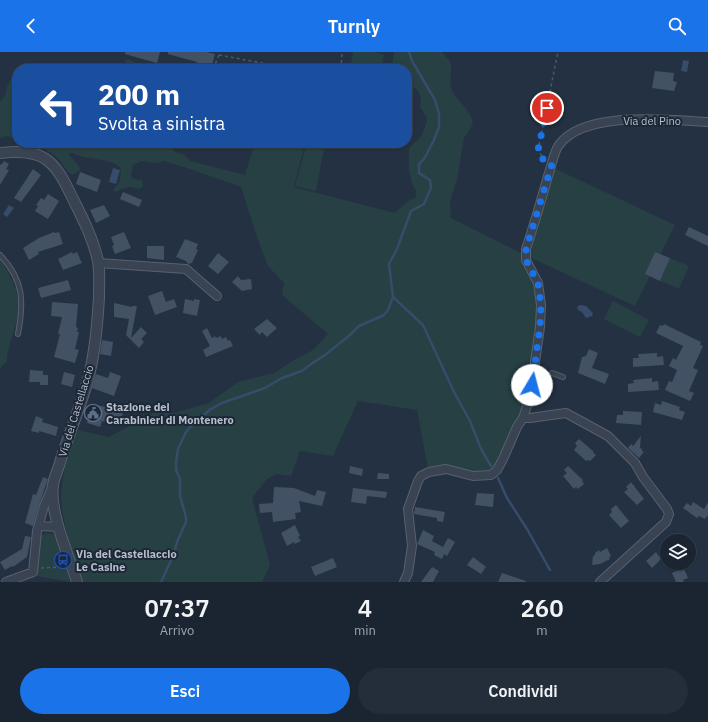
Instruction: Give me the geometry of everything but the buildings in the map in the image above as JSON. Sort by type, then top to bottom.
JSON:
[{"type":"street","name":"Via del Pino","points":[[404,582],[408,573],[412,546],[408,509],[421,476],[429,472],[446,469],[473,476],[491,475],[497,470],[517,427],[523,418],[530,397],[539,333],[541,305],[538,283],[526,260],[526,249],[559,145],[573,132],[591,125],[625,119],[708,122]]},
{"type":"street","name":"Via del Castellaccio","points":[[0,153],[33,153],[45,158],[54,165],[70,192],[84,221],[94,246],[98,263],[100,281],[92,361],[84,394],[53,485],[49,504],[59,527],[77,582]]},
{"type":"street","points":[[98,263],[186,268],[217,296]]},
{"type":"street","points":[[523,418],[566,413],[600,428],[635,463],[643,477],[668,509],[670,514],[666,522],[600,582]]},
{"type":"street","points":[[6,582],[33,572],[39,526],[49,504]]},
{"type":"street","points":[[39,526],[59,527]]},
{"type":"lane","points":[[0,255],[18,282],[22,301],[18,334]]},
{"type":"lane","points":[[552,373],[563,377]]},
{"type":"path","points":[[341,64],[342,52]]},
{"type":"path","points":[[552,164],[544,161],[538,150],[558,52]]},
{"type":"path","points":[[215,64],[219,53],[269,64]]},
{"type":"path","points":[[33,568],[72,567]]},
{"type":"green space","points":[[353,52],[375,52],[384,55],[382,64],[351,64]]},
{"type":"green space","points":[[394,52],[442,52],[449,61],[451,65],[451,87],[456,97],[469,113],[473,124],[464,138],[457,180],[450,201],[451,218],[521,253],[523,261],[533,278],[538,303],[527,400],[497,467],[485,472],[444,466],[428,469],[417,410],[358,401],[333,456],[300,451],[291,476],[276,474],[267,479],[252,498],[270,565],[262,582],[81,582],[65,527],[61,505],[66,462],[78,430],[109,437],[153,413],[174,413],[209,403],[238,382],[274,373],[313,350],[328,334],[282,295],[284,283],[268,266],[241,187],[164,161],[155,163],[141,161],[133,165],[131,175],[132,179],[142,180],[143,187],[139,189],[127,188],[116,192],[113,190],[119,182],[121,168],[111,162],[72,153],[68,154],[79,166],[80,170],[73,175],[67,171],[57,157],[42,148],[172,148],[175,152],[183,154],[190,161],[245,175],[253,148],[304,148],[294,187],[395,213],[409,200],[416,197],[416,191],[409,171],[409,151],[410,148],[412,148],[412,145],[421,137],[427,121],[426,116],[420,107],[421,98],[417,89],[412,86],[412,64],[392,64]]},
{"type":"green space","points":[[128,59],[136,63],[145,64],[125,64]]},
{"type":"green space","points":[[12,80],[12,138],[6,136],[0,138],[0,102],[5,96],[7,87]]},
{"type":"green space","points":[[305,148],[324,148],[316,191],[295,186]]},
{"type":"green space","points":[[556,169],[675,225],[635,306],[529,257],[528,252],[553,172]]},
{"type":"green space","points":[[670,258],[689,266],[679,289],[660,281]]},
{"type":"green space","points":[[0,259],[12,280],[19,303],[17,320],[8,351],[7,362],[0,368]]},
{"type":"green space","points":[[613,301],[649,320],[640,337],[604,319]]},
{"type":"green space","points":[[46,533],[53,534],[57,539],[62,554],[60,556],[62,563],[65,565],[70,582],[36,576],[39,542],[41,536]]},
{"type":"water","points":[[683,60],[689,61],[687,72],[681,71]]},
{"type":"water","points":[[113,168],[120,170],[116,184],[109,182]]},
{"type":"water","points":[[9,205],[14,208],[7,217],[3,214]]},
{"type":"water","points":[[580,305],[586,306],[593,313],[592,316],[586,318],[582,312],[578,310],[577,307]]},
{"type":"waterway","points":[[161,582],[174,554],[177,542],[186,522],[180,496],[180,479],[176,470],[178,449],[186,432],[194,423],[211,409],[222,403],[265,388],[282,378],[302,371],[325,355],[359,326],[384,315],[388,310],[393,297],[389,264],[397,249],[411,211],[424,204],[431,188],[430,180],[419,173],[419,164],[424,159],[439,127],[439,114],[435,100],[412,61],[409,52]]},
{"type":"waterway","points":[[393,297],[423,325],[454,392],[470,421],[481,449],[491,466]]},
{"type":"waterway","points":[[498,478],[507,498],[527,529],[550,570]]},
{"type":"place","name":"Stazione dei Carabinieri di Montenero","points":[[93,413]]},
{"type":"place","name":"Via del Castellaccio Le Casine","points":[[63,560]]},
{"type":"route","points":[[532,385],[540,327],[541,305],[538,283],[526,260],[526,249],[552,164],[544,161],[538,150],[547,108]]}]
